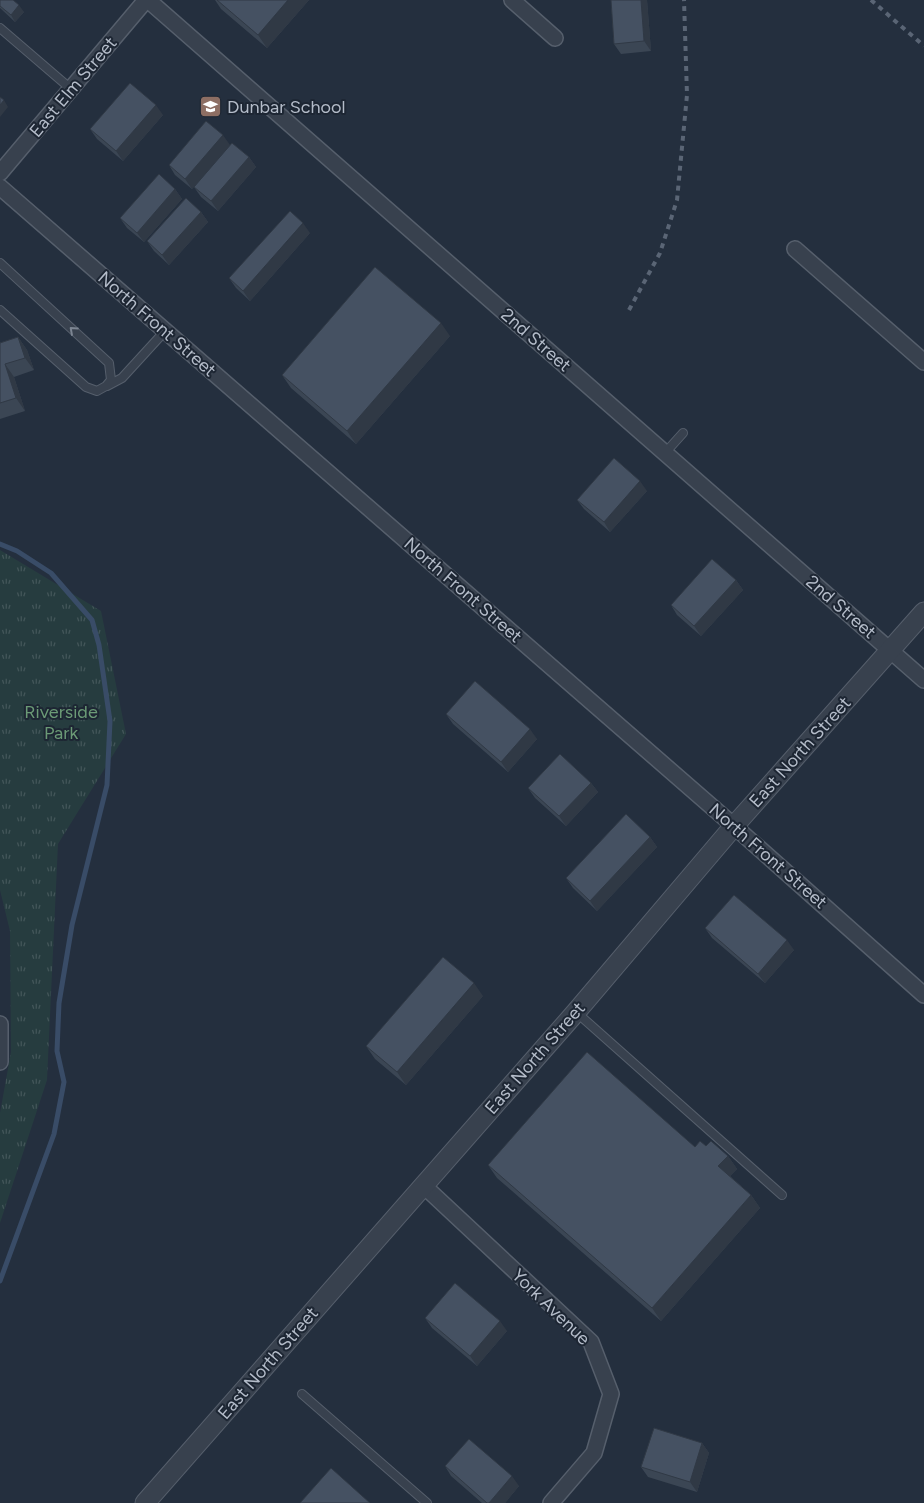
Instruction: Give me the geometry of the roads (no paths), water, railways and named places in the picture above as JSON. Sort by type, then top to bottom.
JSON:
[{"type":"street","name":"East Elm Street","points":[[0,173],[147,0]]},
{"type":"street","name":"2nd Street","points":[[147,0],[924,680]]},
{"type":"street","points":[[512,0],[555,38]]},
{"type":"street","name":"North Front Street","points":[[0,187],[734,826],[924,994]]},
{"type":"street","points":[[795,249],[924,362]]},
{"type":"street","name":"East North Street","points":[[145,1503],[576,1012],[734,826],[924,612]]},
{"type":"street","points":[[0,1024],[0,1060]]},
{"type":"street","name":"York Avenue","points":[[424,1186],[592,1342],[611,1394],[594,1453],[551,1503]]},
{"type":"lane","points":[[0,28],[71,89]]},
{"type":"lane","points":[[0,263],[109,363],[111,380],[106,386]]},
{"type":"lane","points":[[0,310],[86,387],[96,391],[122,378],[165,330]]},
{"type":"lane","points":[[665,453],[683,432]]},
{"type":"lane","points":[[576,1012],[782,1195]]},
{"type":"lane","points":[[302,1394],[427,1503]]},
{"type":"waterway","points":[[0,544],[17,551],[51,573],[92,620],[99,645],[110,721],[107,785],[72,925],[59,1003],[57,1051],[64,1082],[54,1134],[0,1281]]},
{"type":"railway","points":[[629,310],[660,253],[677,200],[687,95],[684,0]]},
{"type":"railway","points":[[871,0],[924,46]]},
{"type":"place","name":"Dunbar School","points":[[211,107]]},
{"type":"park label","name":"Riverside Park","points":[[61,722]]}]
